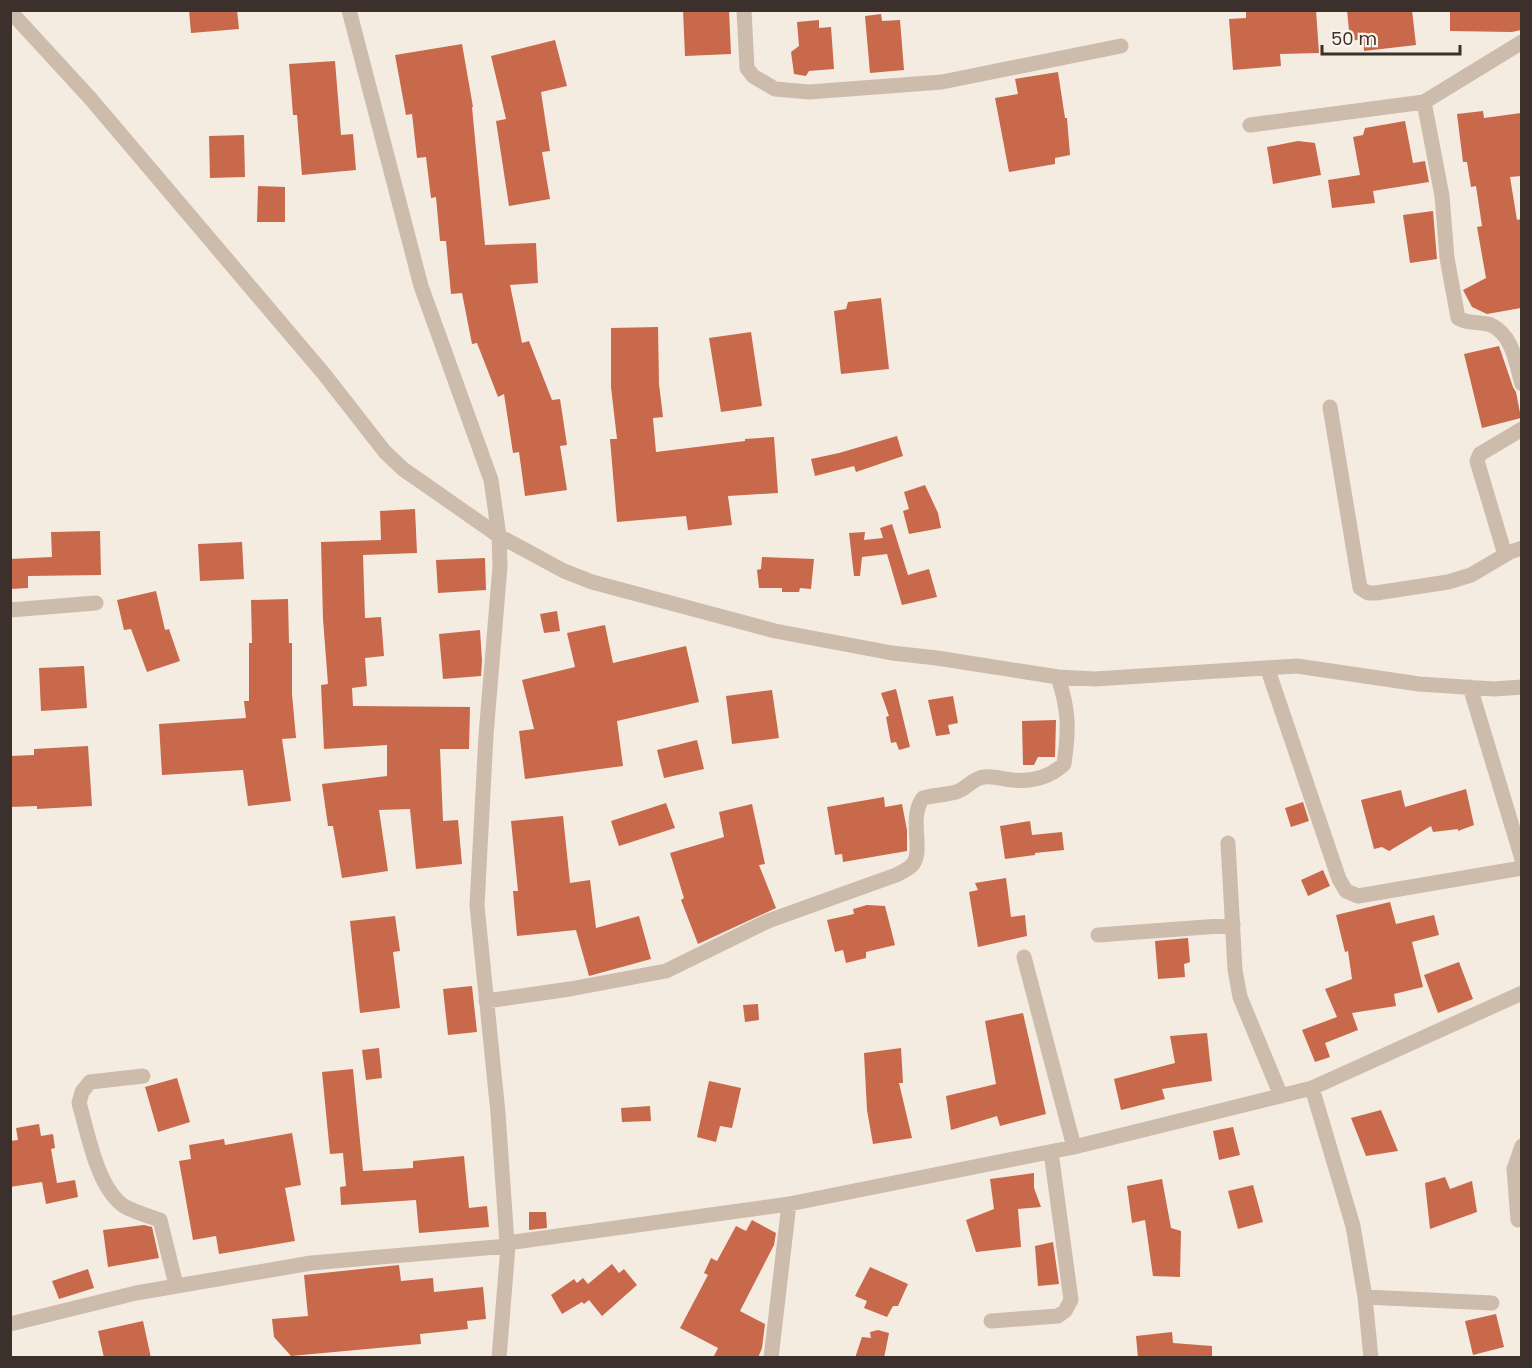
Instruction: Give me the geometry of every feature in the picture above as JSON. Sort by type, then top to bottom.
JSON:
[{"type":"street","points":[[349,10],[421,286],[491,480],[499,536],[500,566],[486,735],[477,906],[498,1113],[507,1244],[499,1358]]},
{"type":"street","points":[[744,10],[747,68],[753,76],[775,89],[809,92],[942,82],[1121,46]]},
{"type":"street","points":[[10,11],[90,98],[324,374],[385,452],[403,469],[499,536],[564,571],[592,582],[775,631],[892,653],[1058,677],[1095,679],[1268,670],[1297,666],[1419,684],[1521,687]]},
{"type":"street","points":[[1250,125],[1424,102],[1521,42]]},
{"type":"street","points":[[1424,102],[1442,196],[1447,258],[1458,318],[1466,323],[1490,325],[1501,332],[1512,348],[1521,384]]},
{"type":"street","points":[[1330,407],[1360,588],[1368,593],[1376,593],[1448,582],[1471,575],[1516,550]]},
{"type":"street","points":[[1516,550],[1503,548],[1477,461],[1480,454],[1521,429]]},
{"type":"street","points":[[10,610],[96,603]]},
{"type":"street","points":[[1268,670],[1339,879],[1346,891],[1358,896],[1521,868]]},
{"type":"street","points":[[486,1001],[666,971],[768,921],[897,875],[912,866],[916,857],[916,812],[923,798],[954,793],[983,777],[1038,780],[1054,773],[1064,765],[1069,733],[1067,703],[1058,677]]},
{"type":"street","points":[[1470,687],[1521,859]]},
{"type":"street","points":[[1228,843],[1235,970],[1240,997],[1281,1096]]},
{"type":"street","points":[[1098,935],[1233,925]]},
{"type":"street","points":[[1024,957],[1074,1147]]},
{"type":"street","points":[[10,1324],[176,1285],[311,1263],[507,1244],[789,1204],[1052,1152],[1312,1088],[1521,993]]},
{"type":"street","points":[[143,1076],[90,1082],[82,1092],[79,1103],[100,1172],[109,1190],[124,1206],[160,1220],[176,1285]]},
{"type":"street","points":[[1312,1088],[1353,1226],[1365,1297],[1371,1358]]},
{"type":"street","points":[[1518,1220],[1514,1169],[1521,1146]]},
{"type":"street","points":[[991,1321],[1058,1316],[1065,1311],[1071,1300],[1052,1152]]},
{"type":"street","points":[[771,1358],[789,1204]]},
{"type":"street","points":[[1365,1297],[1492,1303]]},
{"type":"building","points":[[189,10],[237,10],[239,29],[191,33]]},
{"type":"building","points":[[683,10],[729,10],[731,54],[685,56]]},
{"type":"building","points":[[1246,10],[1316,10],[1319,53],[1280,54],[1281,66],[1233,70],[1229,19],[1246,18]]},
{"type":"building","points":[[1347,10],[1412,10],[1416,45],[1364,51],[1363,39],[1350,41]]},
{"type":"building","points":[[1450,10],[1521,10],[1521,30],[1512,32],[1450,31]]},
{"type":"building","points":[[881,14],[882,21],[900,20],[904,70],[870,73],[865,16]]},
{"type":"building","points":[[819,20],[819,28],[831,27],[834,69],[809,71],[806,76],[794,74],[791,52],[799,46],[797,22]]},
{"type":"building","points":[[555,40],[567,86],[541,92],[550,151],[542,152],[550,199],[509,206],[496,121],[506,119],[491,56]]},
{"type":"building","points":[[462,44],[473,107],[485,245],[536,243],[538,283],[510,285],[522,343],[529,341],[552,400],[560,399],[567,445],[560,446],[567,490],[525,496],[519,452],[513,453],[504,394],[498,397],[477,343],[472,344],[462,293],[451,294],[446,241],[440,241],[436,197],[431,198],[426,157],[417,158],[412,114],[406,115],[395,55]]},
{"type":"building","points":[[335,61],[341,135],[353,134],[356,170],[302,175],[297,115],[293,115],[289,64]]},
{"type":"building","points":[[1058,72],[1065,118],[1067,118],[1070,155],[1055,158],[1055,164],[1009,172],[995,98],[1018,94],[1015,79]]},
{"type":"building","points":[[1483,111],[1484,118],[1521,113],[1521,176],[1510,177],[1517,220],[1521,219],[1521,308],[1487,314],[1472,307],[1463,290],[1486,278],[1477,227],[1482,226],[1476,186],[1471,187],[1467,162],[1463,162],[1457,114]]},
{"type":"building","points":[[1405,121],[1413,163],[1425,161],[1429,182],[1373,191],[1375,203],[1332,208],[1328,180],[1360,175],[1353,137],[1363,135],[1365,128]]},
{"type":"building","points":[[244,135],[245,177],[210,178],[209,136]]},
{"type":"building","points":[[1298,141],[1315,143],[1321,175],[1273,184],[1267,147]]},
{"type":"building","points":[[258,186],[285,187],[285,222],[257,222]]},
{"type":"building","points":[[1433,211],[1437,259],[1410,263],[1403,215]]},
{"type":"building","points":[[881,298],[889,369],[841,374],[834,311],[846,309],[848,302]]},
{"type":"building","points":[[658,327],[659,384],[663,417],[653,418],[656,452],[774,437],[778,493],[728,496],[732,525],[688,530],[686,516],[617,522],[610,439],[617,439],[611,387],[611,328]]},
{"type":"building","points":[[751,332],[762,406],[721,412],[709,338]]},
{"type":"building","points":[[1499,346],[1516,392],[1521,418],[1482,428],[1464,354]]},
{"type":"building","points":[[897,436],[903,456],[856,472],[854,466],[815,476],[811,459]]},
{"type":"building","points":[[925,485],[938,513],[941,528],[909,534],[903,511],[909,509],[904,492]]},
{"type":"building","points":[[415,509],[417,553],[363,555],[365,618],[381,617],[384,656],[365,658],[367,686],[352,688],[353,706],[470,707],[469,749],[440,749],[443,821],[458,820],[462,864],[416,869],[410,809],[379,810],[388,871],[342,878],[333,826],[328,826],[322,784],[387,776],[387,745],[324,749],[321,685],[328,684],[321,542],[381,540],[380,511]]},
{"type":"building","points":[[892,524],[908,575],[929,569],[937,597],[902,605],[887,554],[862,557],[860,576],[854,576],[849,533],[865,532],[864,540],[883,538],[880,528]]},
{"type":"building","points":[[100,531],[101,575],[28,576],[28,588],[10,589],[10,559],[52,557],[51,532]]},
{"type":"building","points":[[242,542],[244,579],[200,581],[198,544]]},
{"type":"building","points":[[762,557],[814,559],[811,589],[800,588],[799,592],[782,592],[782,588],[759,588],[757,570],[761,569]]},
{"type":"building","points":[[485,558],[486,590],[438,593],[436,560]]},
{"type":"building","points":[[156,591],[165,630],[169,629],[180,661],[147,672],[131,629],[124,630],[117,600]]},
{"type":"building","points":[[288,599],[296,738],[282,739],[291,801],[248,806],[243,770],[162,775],[159,724],[246,718],[244,701],[249,701],[249,643],[252,643],[251,600]]},
{"type":"building","points":[[557,611],[560,631],[544,633],[540,614]]},
{"type":"building","points":[[605,625],[613,663],[686,646],[699,702],[617,721],[623,766],[525,779],[519,731],[534,729],[522,680],[575,667],[567,633]]},
{"type":"building","points":[[480,630],[481,676],[443,679],[439,634]]},
{"type":"building","points":[[84,666],[87,708],[41,711],[39,668]]},
{"type":"building","points":[[896,689],[910,747],[899,750],[896,742],[891,743],[886,717],[889,716],[881,693]]},
{"type":"building","points":[[772,690],[779,738],[732,744],[726,696]]},
{"type":"building","points":[[953,696],[958,723],[948,725],[950,734],[936,736],[928,700]]},
{"type":"building","points":[[1056,720],[1055,757],[1038,757],[1034,765],[1023,765],[1022,721]]},
{"type":"building","points":[[697,740],[704,769],[664,778],[657,750]]},
{"type":"building","points":[[88,746],[92,806],[37,809],[37,806],[10,807],[10,756],[34,755],[34,749]]},
{"type":"building","points":[[1466,789],[1474,825],[1458,831],[1458,829],[1433,832],[1431,826],[1389,851],[1382,847],[1374,849],[1361,800],[1401,790],[1405,807]]},
{"type":"building","points":[[884,797],[885,807],[902,804],[907,830],[907,851],[843,862],[842,854],[835,855],[827,807]]},
{"type":"building","points":[[1303,802],[1309,821],[1291,827],[1285,808]]},
{"type":"building","points":[[666,803],[675,828],[619,846],[611,821]]},
{"type":"building","points":[[752,804],[765,864],[759,865],[776,908],[698,944],[681,900],[684,898],[670,853],[724,837],[719,812]]},
{"type":"building","points":[[563,816],[570,883],[590,880],[596,928],[639,916],[651,959],[589,976],[576,930],[517,936],[513,891],[518,891],[511,821]]},
{"type":"building","points":[[1030,821],[1032,835],[1062,832],[1064,850],[1005,859],[1000,826]]},
{"type":"building","points":[[1323,870],[1330,886],[1308,896],[1301,880]]},
{"type":"building","points":[[1006,878],[1011,917],[1025,915],[1027,936],[978,947],[969,892],[978,890],[975,883]]},
{"type":"building","points":[[1390,902],[1396,924],[1434,915],[1439,935],[1412,942],[1423,987],[1394,994],[1396,1006],[1352,1013],[1358,1030],[1325,1043],[1330,1057],[1315,1062],[1302,1030],[1337,1017],[1325,989],[1352,979],[1348,951],[1345,952],[1336,915]]},
{"type":"building","points":[[867,905],[885,906],[895,945],[866,952],[866,958],[846,963],[843,950],[835,952],[827,920],[854,914],[853,909]]},
{"type":"building","points":[[395,916],[400,951],[393,952],[400,1008],[360,1013],[350,921]]},
{"type":"building","points":[[1188,938],[1190,962],[1184,964],[1185,977],[1158,979],[1155,941]]},
{"type":"building","points":[[1459,962],[1473,999],[1438,1013],[1424,975]]},
{"type":"building","points":[[472,986],[477,1032],[448,1035],[443,989]]},
{"type":"building","points":[[758,1004],[759,1020],[745,1022],[743,1005]]},
{"type":"building","points":[[1023,1013],[1046,1114],[1000,1126],[997,1116],[951,1130],[946,1096],[996,1084],[985,1021]]},
{"type":"building","points":[[1207,1033],[1212,1081],[1162,1089],[1165,1099],[1121,1110],[1114,1079],[1175,1063],[1170,1036]]},
{"type":"building","points":[[379,1048],[382,1078],[366,1080],[362,1050]]},
{"type":"building","points":[[901,1048],[903,1083],[899,1083],[912,1138],[873,1144],[867,1110],[864,1053]]},
{"type":"building","points":[[353,1069],[363,1171],[413,1168],[413,1161],[464,1156],[469,1208],[487,1206],[489,1227],[419,1233],[416,1200],[341,1205],[340,1187],[346,1186],[343,1153],[330,1154],[322,1072]]},
{"type":"building","points":[[177,1078],[190,1122],[158,1132],[145,1087]]},
{"type":"building","points":[[709,1081],[741,1088],[732,1128],[720,1126],[716,1142],[697,1137]]},
{"type":"building","points":[[650,1106],[651,1121],[622,1122],[621,1108]]},
{"type":"building","points":[[1381,1110],[1398,1151],[1366,1156],[1351,1118]]},
{"type":"building","points":[[39,1124],[41,1136],[53,1134],[55,1148],[51,1149],[57,1183],[75,1180],[78,1197],[46,1204],[42,1182],[10,1187],[10,1141],[18,1140],[16,1128]]},
{"type":"building","points":[[1233,1127],[1240,1155],[1219,1160],[1213,1131]]},
{"type":"building","points":[[292,1133],[301,1185],[285,1188],[295,1241],[219,1254],[216,1236],[193,1240],[179,1161],[191,1159],[189,1145],[224,1139],[225,1145]]},
{"type":"building","points":[[1034,1173],[1034,1188],[1041,1207],[1018,1209],[1021,1247],[976,1252],[966,1220],[994,1209],[990,1179]]},
{"type":"building","points":[[1445,1177],[1450,1189],[1472,1181],[1477,1212],[1430,1229],[1425,1183]]},
{"type":"building","points":[[1162,1179],[1171,1228],[1181,1231],[1180,1277],[1153,1276],[1145,1220],[1132,1223],[1127,1186]]},
{"type":"building","points":[[1253,1185],[1263,1222],[1238,1229],[1228,1191]]},
{"type":"building","points":[[529,1212],[546,1212],[547,1228],[529,1230]]},
{"type":"building","points":[[752,1220],[776,1233],[774,1245],[740,1311],[765,1324],[762,1348],[758,1358],[713,1358],[718,1348],[680,1328],[708,1275],[704,1273],[711,1258],[717,1261],[736,1226],[746,1231]]},
{"type":"building","points":[[144,1225],[152,1227],[159,1258],[108,1267],[103,1230]]},
{"type":"building","points":[[1053,1242],[1059,1284],[1038,1286],[1035,1246]]},
{"type":"building","points":[[612,1264],[619,1273],[624,1269],[637,1285],[602,1316],[589,1300],[562,1314],[551,1295],[574,1279],[577,1283],[583,1278],[588,1284]]},
{"type":"building","points":[[399,1265],[401,1281],[433,1278],[434,1292],[483,1287],[486,1319],[467,1321],[468,1329],[420,1334],[421,1344],[291,1356],[274,1337],[272,1319],[308,1316],[304,1275]]},
{"type":"building","points":[[870,1267],[908,1284],[898,1306],[893,1306],[887,1317],[864,1308],[867,1301],[855,1296]]},
{"type":"building","points":[[88,1269],[94,1288],[59,1299],[52,1281]]},
{"type":"building","points":[[1496,1314],[1504,1347],[1473,1355],[1465,1321]]},
{"type":"building","points":[[143,1321],[151,1358],[104,1358],[98,1331]]},
{"type":"building","points":[[878,1330],[889,1333],[884,1358],[855,1358],[862,1337],[871,1338],[870,1332]]},
{"type":"building","points":[[1172,1332],[1173,1343],[1212,1346],[1212,1358],[1138,1358],[1136,1336]]}]
